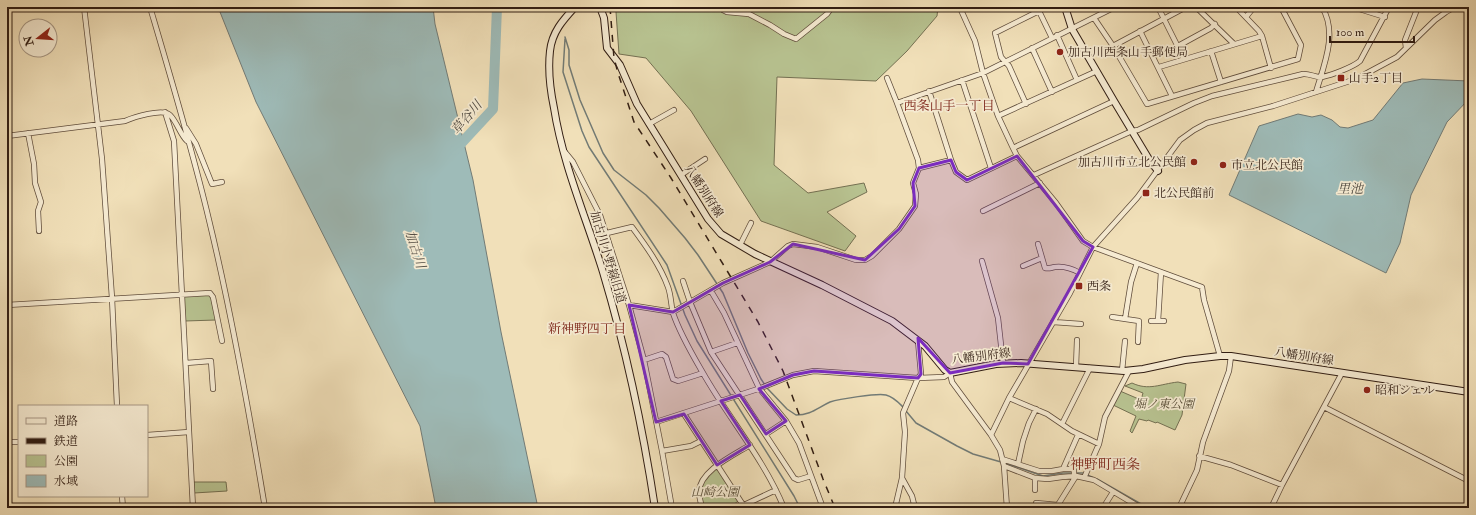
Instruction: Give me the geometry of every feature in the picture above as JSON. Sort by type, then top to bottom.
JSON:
[{"type":"main road","name":"加古川小野線旧道","points":[[575,7],[565,18],[553,36],[550,51],[549,72],[551,95],[556,124],[572,183],[601,266],[614,314],[638,415],[655,508]]},
{"type":"main road","name":"八幡別府線","points":[[600,7],[604,18],[607,48],[620,65],[630,91],[649,124],[708,219],[721,234],[770,262],[822,285],[892,321],[925,346],[945,370],[950,373],[1003,363],[1129,371],[1185,360],[1231,356],[1469,392]]},
{"type":"main road","points":[[1065,7],[1072,29],[1150,161],[1158,171]]},
{"type":"street","points":[[84,7],[102,159],[112,298],[117,405]]},
{"type":"street","points":[[150,7],[184,123],[209,220],[242,369],[265,508]]},
{"type":"street","points":[[722,7],[723,10],[727,12],[749,14],[784,34],[796,39],[827,14],[832,7]]},
{"type":"street","points":[[960,7],[975,41],[982,73],[998,116],[1017,156],[1034,175],[1083,241],[1093,247],[1202,287],[1204,300],[1220,356]]},
{"type":"street","points":[[897,103],[982,73],[1054,36],[1072,29],[1116,7]]},
{"type":"street","points":[[1158,7],[1184,59]]},
{"type":"street","points":[[1113,46],[1186,7]]},
{"type":"street","points":[[1196,7],[1234,44]]},
{"type":"street","points":[[1236,7],[1262,36],[1271,68]]},
{"type":"street","points":[[1246,17],[1254,7]]},
{"type":"street","points":[[1094,18],[1113,46],[1147,104],[1298,59],[1301,45],[1281,7]]},
{"type":"street","points":[[1316,92],[1325,67],[1330,27],[1327,15],[1322,7]]},
{"type":"street","points":[[1353,7],[1385,17]]},
{"type":"street","points":[[1034,175],[1212,96],[1303,74],[1321,77],[1354,66],[1360,61],[1385,17],[1389,7]]},
{"type":"street","points":[[1406,48],[1405,40],[1418,7]]},
{"type":"street","points":[[991,435],[1009,398],[1053,322],[1093,247],[1137,198],[1180,140],[1207,123],[1272,106],[1368,74],[1397,58],[1446,12],[1455,7]]},
{"type":"street","points":[[1026,104],[1009,66],[1001,57],[995,33],[1038,11],[1054,36],[1077,80]]},
{"type":"street","points":[[1178,46],[1215,24]]},
{"type":"street","points":[[1140,31],[1172,96]]},
{"type":"street","points":[[1159,67],[1262,36]]},
{"type":"street","points":[[1032,48],[1052,92]]},
{"type":"street","points":[[1211,51],[1221,82]]},
{"type":"street","points":[[998,116],[1097,71]]},
{"type":"street","points":[[629,305],[674,311],[723,283],[770,262],[788,246],[794,244],[817,247],[856,260],[865,260],[872,256],[899,229],[915,206],[916,194],[914,183],[919,168],[918,160],[887,78]]},
{"type":"street","points":[[962,80],[991,168]]},
{"type":"street","points":[[929,91],[956,172],[967,180],[1017,156]]},
{"type":"street","points":[[1013,148],[1114,101]]},
{"type":"street","points":[[649,124],[674,110]]},
{"type":"street","points":[[165,112],[174,141],[192,508]]},
{"type":"street","points":[[7,136],[126,121],[135,116],[165,112],[171,116],[188,143]]},
{"type":"street","points":[[184,123],[196,144],[212,184],[222,182]]},
{"type":"street","points":[[28,134],[34,164],[35,183],[41,202],[38,211],[39,231]]},
{"type":"street","points":[[563,150],[573,162],[600,215],[629,305],[644,360],[672,508]]},
{"type":"street","points":[[681,175],[705,158]]},
{"type":"street","points":[[919,168],[951,160]]},
{"type":"street","points":[[983,211],[1040,183]]},
{"type":"street","points":[[740,245],[751,223]]},
{"type":"street","points":[[607,233],[632,227],[651,252],[668,286],[674,311],[703,373],[750,445],[776,490],[784,508]]},
{"type":"street","points":[[1038,244],[1045,268],[1073,268],[1080,273]]},
{"type":"street","points":[[1023,266],[1042,258]]},
{"type":"street","points":[[982,261],[998,318],[1003,363]]},
{"type":"street","points":[[1125,319],[1131,282],[1137,263]]},
{"type":"street","points":[[1158,321],[1161,272]]},
{"type":"street","points":[[683,281],[690,302],[712,352],[794,478],[798,480],[810,476]]},
{"type":"street","points":[[711,291],[724,313],[737,343],[760,388],[786,421],[800,443],[810,476],[823,508]]},
{"type":"street","points":[[7,305],[210,293],[212,294],[222,341]]},
{"type":"street","points":[[1112,317],[1139,321],[1138,342]]},
{"type":"street","points":[[1152,321],[1164,322]]},
{"type":"street","points":[[1053,322],[1081,324]]},
{"type":"street","points":[[1076,367],[1077,340]]},
{"type":"street","points":[[895,508],[902,478],[906,432],[903,413],[921,374],[918,341]]},
{"type":"street","points":[[1122,371],[1125,341]]},
{"type":"street","points":[[712,352],[737,343]]},
{"type":"street","points":[[644,360],[662,354],[666,357],[673,379],[678,381],[703,373]]},
{"type":"street","points":[[1179,508],[1197,470],[1206,430],[1229,371],[1231,356]]},
{"type":"street","points":[[186,363],[211,361],[213,389]]},
{"type":"street","points":[[1062,424],[1090,368]]},
{"type":"street","points":[[656,422],[740,395],[793,375],[814,371],[918,378],[944,377],[950,373],[952,382],[991,435],[1000,450],[1004,466],[1007,508]]},
{"type":"street","points":[[1084,478],[1099,444],[1105,417],[1129,371]]},
{"type":"street","points":[[1271,508],[1342,373]]},
{"type":"street","points":[[1009,398],[1046,414],[1078,434],[1099,444]]},
{"type":"street","points":[[1324,407],[1469,481]]},
{"type":"street","points":[[1018,464],[1023,441],[1029,423],[1036,409]]},
{"type":"street","points":[[684,414],[744,507]]},
{"type":"street","points":[[766,434],[786,421]]},
{"type":"street","points":[[148,435],[189,432]]},
{"type":"street","points":[[1063,469],[1078,434]]},
{"type":"street","points":[[662,451],[691,446],[702,441]]},
{"type":"street","points":[[7,442],[18,442]]},
{"type":"street","points":[[702,508],[699,492],[704,476],[718,465],[750,445]]},
{"type":"street","points":[[1199,456],[1231,465],[1282,485]]},
{"type":"street","points":[[1002,459],[1046,472],[1074,469],[1075,476],[1057,506],[1036,503]]},
{"type":"street","points":[[1004,466],[1035,478],[1048,479],[1075,476],[1094,480],[1141,508]]},
{"type":"street","points":[[902,478],[912,496],[915,508]]},
{"type":"street","points":[[1035,478],[1035,490]]},
{"type":"street","points":[[729,508],[744,507],[776,490]]},
{"type":"street","points":[[1103,508],[1113,492]]},
{"type":"street","points":[[122,497],[123,508]]},
{"type":"highlighted area","points":[[1017,156],[1083,241],[1093,247],[1028,364],[1003,363],[950,373],[918,338],[921,374],[918,378],[814,371],[793,375],[759,389],[786,421],[766,434],[740,395],[721,401],[750,445],[717,465],[684,414],[656,422],[629,305],[673,312],[723,283],[770,262],[793,244],[865,260],[899,229],[915,206],[913,183],[919,168],[951,160],[956,172],[967,180]]},
{"type":"green space","points":[[621,7],[938,7],[937,16],[907,51],[876,81],[777,77],[774,165],[808,193],[864,183],[867,192],[827,212],[856,236],[845,251],[761,221],[691,111],[646,58],[619,54],[616,12]]},
{"type":"green space","points":[[184,296],[211,296],[216,320],[185,321]]},
{"type":"green space","name":"堀ノ東公園","points":[[1178,382],[1186,384],[1182,415],[1175,430],[1157,422],[1139,419],[1132,433],[1130,431],[1136,416],[1113,405],[1120,391],[1141,400],[1143,393],[1125,386],[1132,383],[1149,387]]},
{"type":"green space","name":"山崎公園","points":[[715,469],[719,471],[738,501],[732,505],[722,507],[703,507],[702,486]]},
{"type":"green space","points":[[193,482],[226,482],[227,491],[194,493]]},
{"type":"water","name":"加古川","points":[[218,7],[433,7],[435,24],[473,180],[501,332],[538,508],[436,508],[420,426],[256,102]]},
{"type":"water","name":"里池","points":[[1422,79],[1469,81],[1469,99],[1447,122],[1411,195],[1400,243],[1386,273],[1229,195],[1259,126],[1298,114],[1312,117],[1321,115],[1332,120],[1340,127],[1348,128],[1373,120],[1403,83]]},
{"type":"waterway","name":"草谷川","points":[[455,150],[493,109],[497,7]]},
{"type":"waterway","points":[[565,37],[569,50],[569,65],[580,100],[603,153],[614,170],[646,195],[659,208],[698,255],[723,293],[748,353],[765,385]]},
{"type":"waterway","points":[[565,39],[563,72],[582,131],[589,147],[667,265],[685,315],[697,341],[800,508]]},
{"type":"waterway","points":[[767,388],[787,409],[796,415],[810,412],[830,402],[875,395],[889,396],[896,400],[904,408]]},
{"type":"waterway","points":[[906,411],[916,423],[957,446],[973,454],[1001,462]]},
{"type":"waterway","points":[[1005,463],[1043,476],[1063,473],[1083,473],[1094,478]]},
{"type":"waterway","points":[[1097,479],[1148,508]]},
{"type":"railway","points":[[610,7],[614,58],[634,122],[671,178],[758,322],[783,371],[835,508]]},
{"type":"place","name":"加古川西条山手郵便局","points":[[1060,52]]},
{"type":"place","name":"山手2丁目","points":[[1341,78]]},
{"type":"place","name":"加古川市立北公民館","points":[[1194,162]]},
{"type":"place","name":"市立北公民館","points":[[1223,165]]},
{"type":"place","name":"北公民館前","points":[[1146,193]]},
{"type":"place","name":"西条","points":[[1079,286]]},
{"type":"place","name":"昭和シェル","points":[[1367,390]]},
{"type":"district","name":"西条山手一丁目","points":[[949,105]]},
{"type":"district","name":"新神野四丁目","points":[[587,328]]},
{"type":"district","name":"神野町西条","points":[[1105,464]]}]
